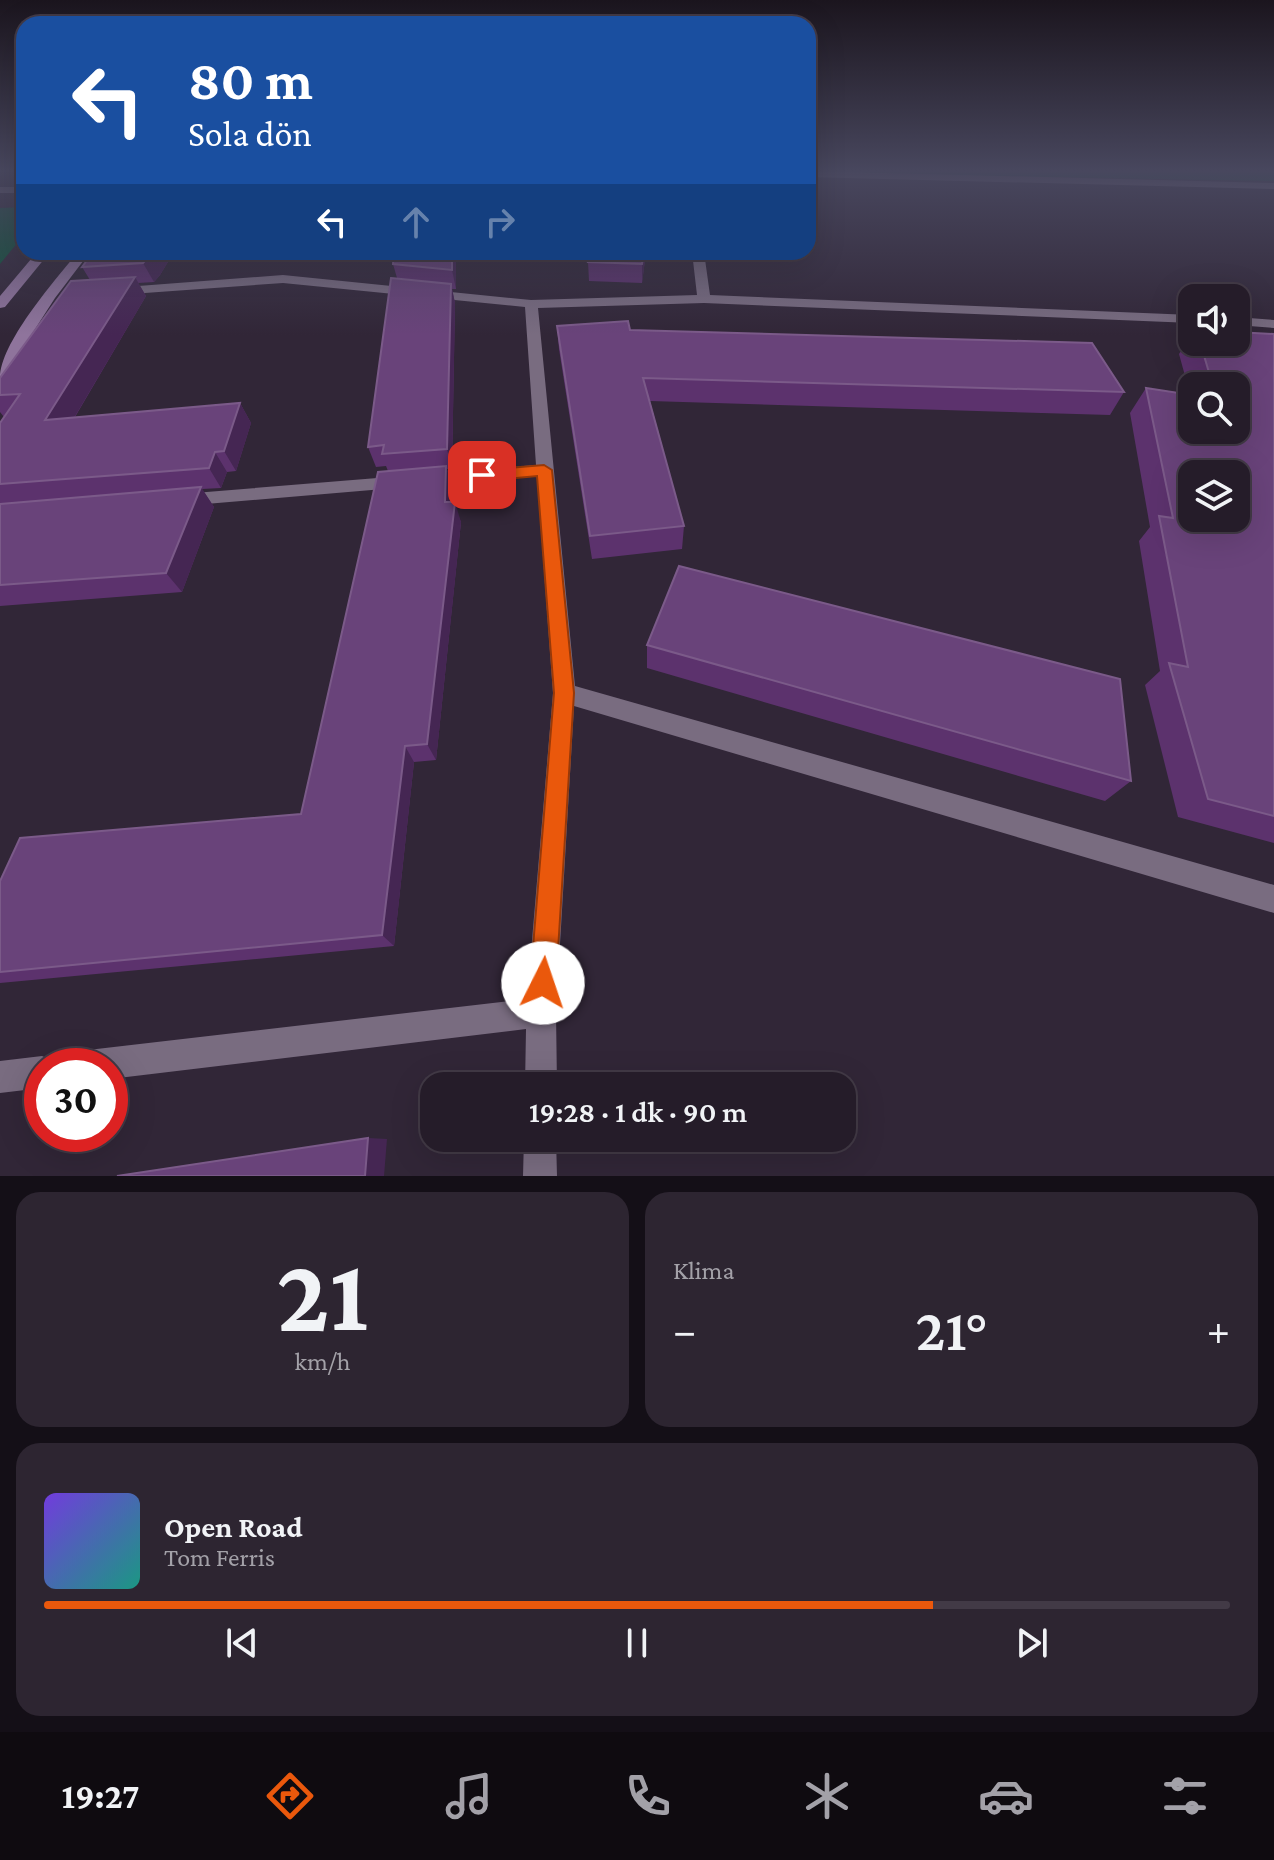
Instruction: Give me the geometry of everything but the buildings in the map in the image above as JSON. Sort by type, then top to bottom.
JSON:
[{"type":"main road","points":[[0,304],[37,260]]},
{"type":"main road","points":[[0,373],[49,296],[78,260]]},
{"type":"street","points":[[699,260],[704,299]]},
{"type":"street","points":[[96,293],[283,279],[531,304],[704,299],[1178,318]]},
{"type":"street","points":[[49,296],[64,295]]},
{"type":"street","points":[[531,304],[564,693],[541,1012],[541,1072]]},
{"type":"street","points":[[1250,322],[1274,324]]},
{"type":"street","points":[[168,501],[544,470]]},
{"type":"street","points":[[564,693],[1274,899]]},
{"type":"street","points":[[128,1061],[541,1012]]},
{"type":"street","points":[[0,1077],[24,1074]]},
{"type":"street","points":[[540,1152],[540,1176]]},
{"type":"green space","points":[[0,226],[16,226],[16,245],[0,264]]},
{"type":"route","points":[[482,475],[544,470],[564,693],[543,983]]}]
